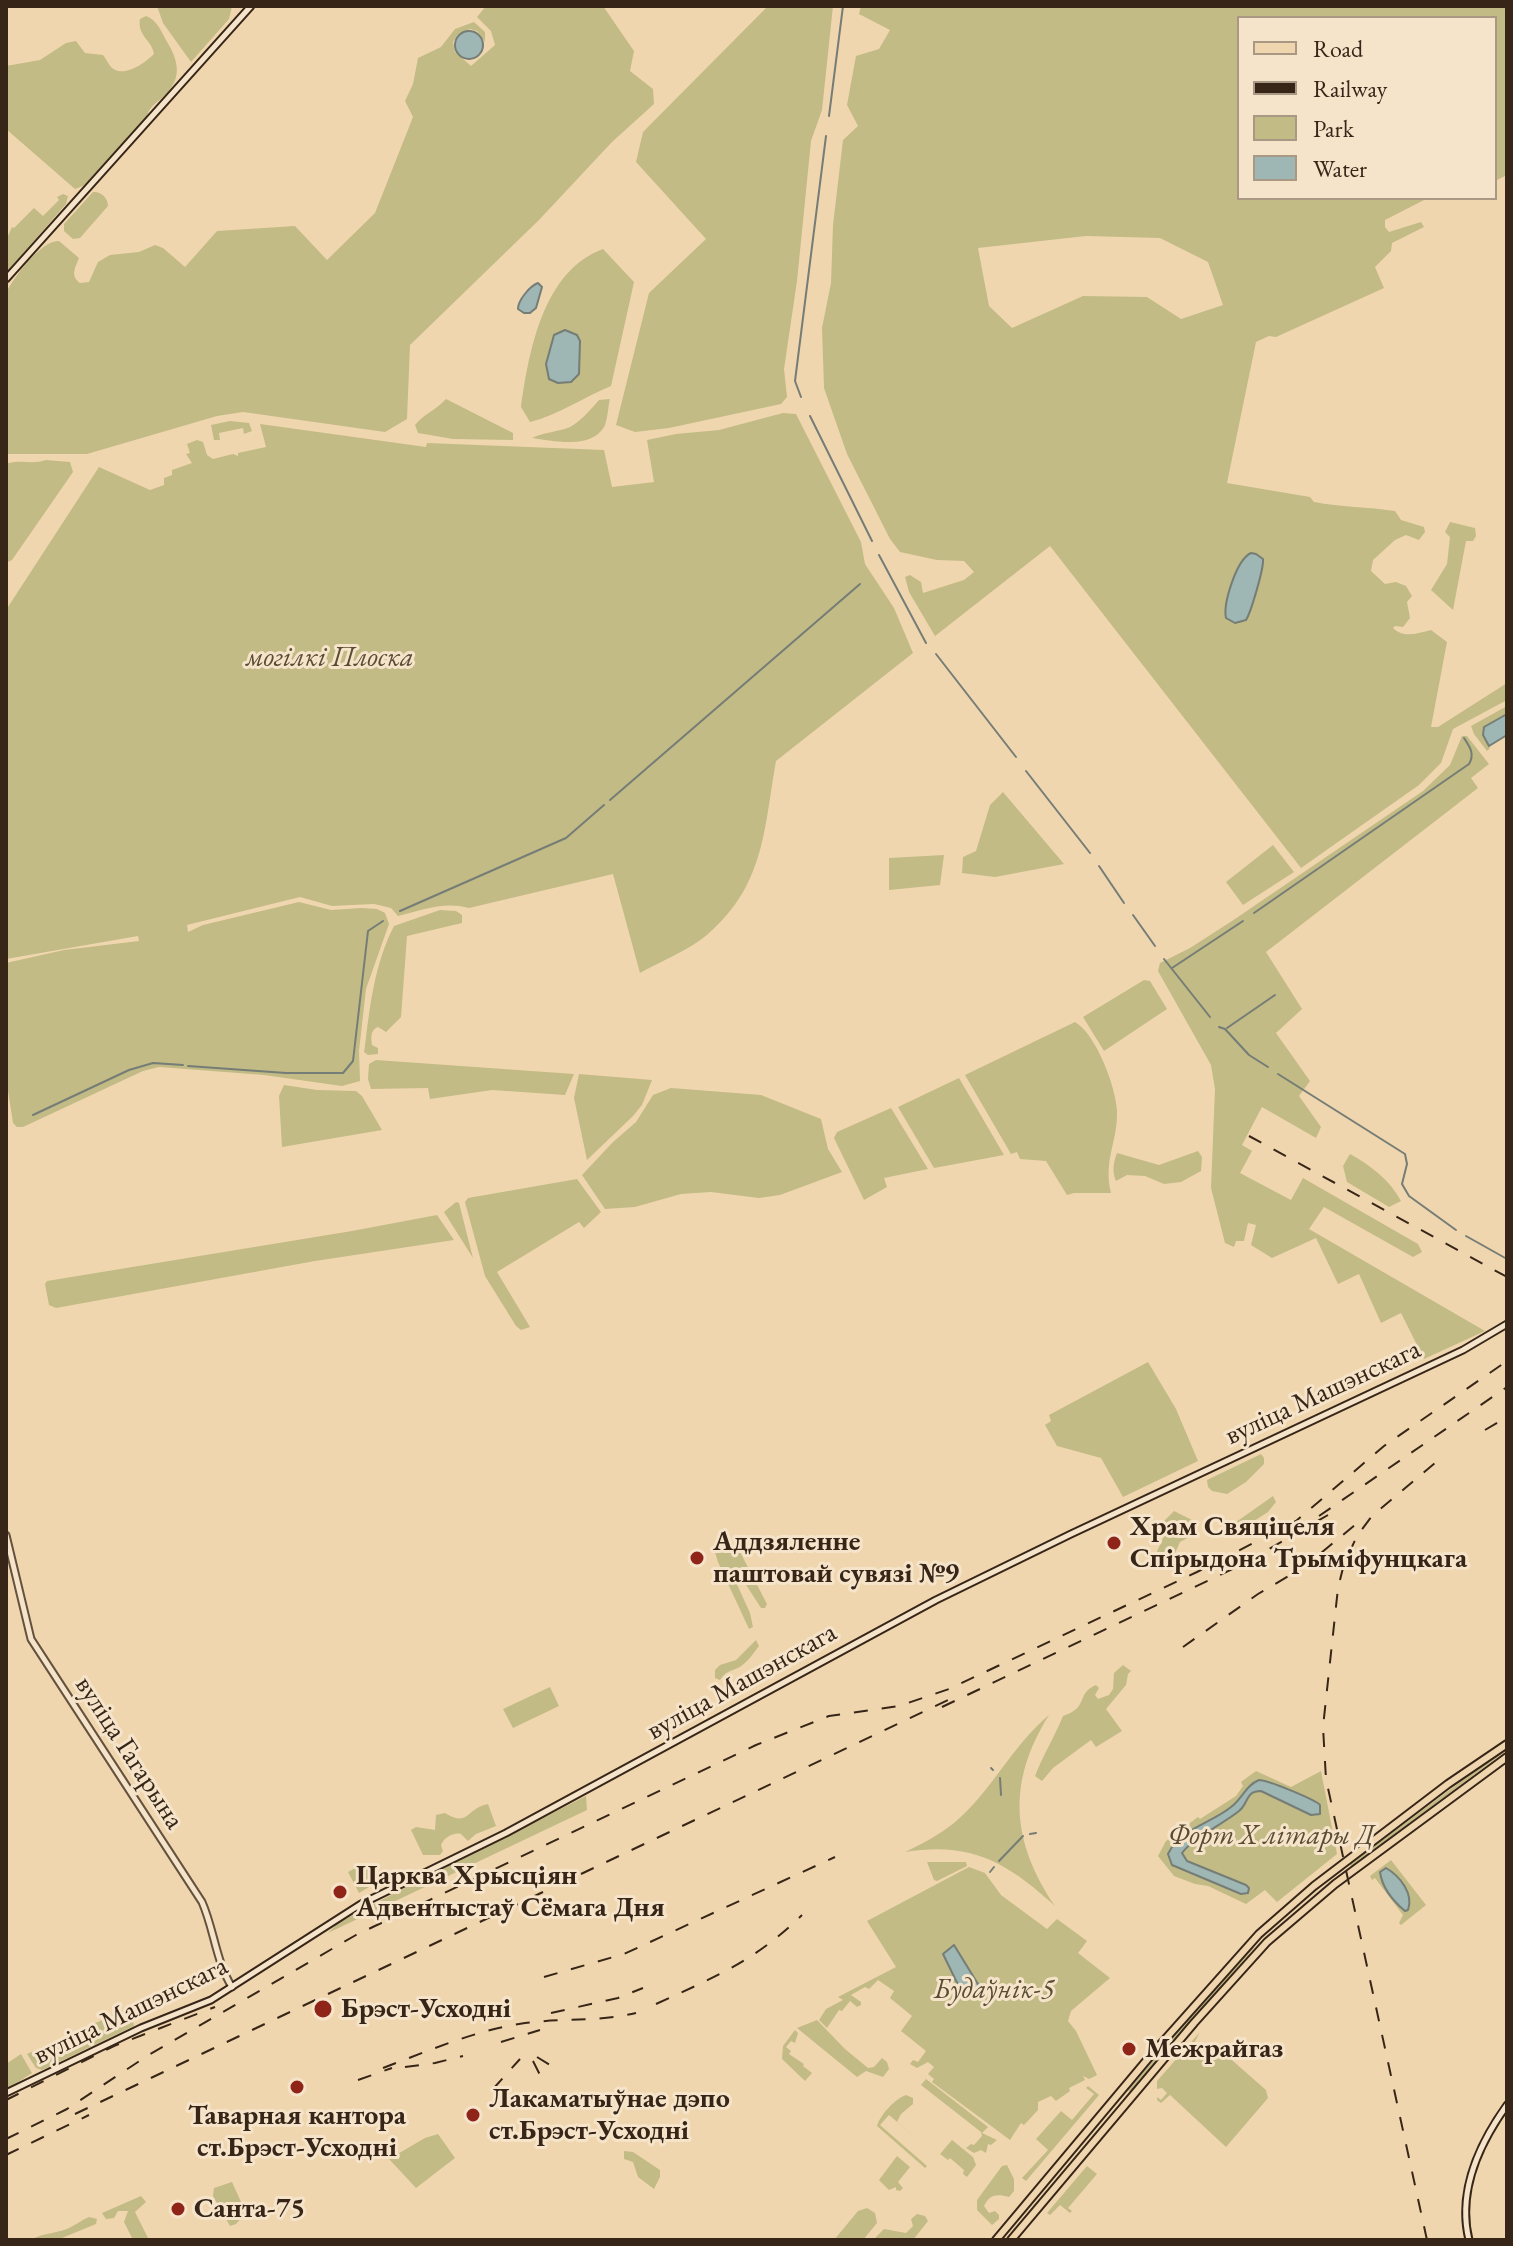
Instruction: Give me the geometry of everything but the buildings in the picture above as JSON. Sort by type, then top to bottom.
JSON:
[{"type":"main road","points":[[6,279],[251,6]]},
{"type":"main road","name":"вуліца Машэнскага","points":[[6,2093],[141,2028],[211,2000],[361,1904],[506,1833],[936,1600],[1463,1350],[1507,1324]]},
{"type":"main road","name":"вуліца Гагарына","points":[[6,1535],[31,1639],[202,1902],[232,1987]]},
{"type":"main road","points":[[996,2240],[1152,2054],[1259,1934],[1314,1886],[1448,1784],[1507,1744]]},
{"type":"main road","points":[[1011,2240],[1194,2023],[1267,1942],[1335,1884],[1507,1757]]},
{"type":"main road","points":[[1259,1934],[1267,1942]]},
{"type":"main road","points":[[1469,2240],[1466,2206],[1469,2182],[1487,2135],[1507,2105]]},
{"type":"main road","points":[[1026,2205],[1034,2212]]},
{"type":"green space","points":[[157,6],[232,6],[229,19],[191,62],[163,23]]},
{"type":"green space","points":[[486,6],[603,6],[634,51],[630,71],[653,89],[654,104],[612,142],[539,220],[410,345],[407,419],[385,432],[243,412],[217,416],[87,454],[6,454],[6,293],[36,253],[44,246],[59,241],[79,258],[74,275],[80,283],[89,282],[98,262],[110,255],[139,252],[155,245],[185,267],[217,231],[295,226],[327,260],[375,213],[413,117],[405,101],[413,84],[418,58],[441,47],[455,29],[474,22],[485,32],[485,42],[477,31],[470,29],[453,42],[455,52],[471,66],[495,45],[491,31],[477,17]]},
{"type":"green space","points":[[768,6],[833,6],[822,110],[811,141],[797,281],[784,369],[787,397],[781,404],[669,428],[635,432],[616,425],[649,293],[706,239],[636,162],[643,132]]},
{"type":"green space","points":[[861,6],[1507,6],[1507,175],[1497,180],[1497,16],[1237,16],[1237,200],[1424,200],[1385,220],[1389,232],[1421,222],[1424,227],[1392,243],[1391,251],[1375,267],[1384,288],[1276,337],[1269,336],[1256,342],[1227,483],[1310,497],[1314,502],[1395,511],[1401,520],[1424,527],[1425,532],[1419,540],[1406,535],[1395,540],[1373,560],[1371,571],[1385,584],[1396,582],[1406,586],[1412,596],[1407,602],[1410,618],[1403,627],[1393,628],[1406,634],[1431,630],[1447,642],[1431,727],[1438,727],[1507,683],[1507,700],[1453,729],[1441,763],[1419,785],[1301,868],[1050,546],[935,636],[909,592],[905,577],[910,575],[921,582],[923,593],[964,580],[974,572],[964,561],[937,560],[900,552],[890,539],[847,454],[824,388],[822,328],[831,283],[833,225],[843,140],[858,126],[847,105],[856,56],[879,49],[890,30],[859,14]],"holes":[[[1086,236],[1160,238],[1208,262],[1223,305],[1181,319],[1147,297],[1083,296],[1012,328],[989,306],[978,248]]]},
{"type":"green space","points":[[146,16],[158,26],[174,55],[177,70],[174,83],[85,185],[75,189],[6,129],[6,66],[40,60],[66,43],[76,41],[85,53],[103,55],[111,67],[128,71],[154,54],[141,30],[140,19]]},
{"type":"green space","points":[[93,192],[104,196],[108,206],[80,238],[73,239],[64,231],[64,224]]},
{"type":"green space","points":[[63,194],[68,196],[66,204],[6,273],[6,235],[34,208],[43,216],[59,200],[57,197]]},
{"type":"green space","points":[[603,249],[634,282],[611,386],[530,422],[521,407],[542,315],[566,275],[583,260]]},
{"type":"green space","points":[[446,399],[513,433],[513,440],[453,439],[418,433],[415,425]]},
{"type":"green space","points":[[610,399],[605,425],[592,438],[572,442],[532,438],[570,427],[599,400]]},
{"type":"green space","name":"могілкі Плоска","points":[[783,413],[796,414],[861,542],[865,564],[894,608],[913,653],[776,761],[764,832],[752,875],[727,914],[709,933],[685,950],[640,973],[613,874],[469,908],[442,906],[398,916],[391,908],[374,904],[332,906],[300,897],[187,925],[188,932],[203,925],[299,902],[331,910],[361,908],[385,913],[389,924],[366,989],[359,1051],[360,1081],[342,1086],[264,1075],[159,1067],[143,1071],[23,1127],[13,1123],[6,1078],[6,963],[64,950],[139,941],[138,936],[6,959],[6,610],[99,467],[150,490],[164,485],[164,478],[172,475],[172,470],[192,463],[186,454],[190,453],[187,444],[197,440],[203,442],[207,455],[213,459],[233,454],[238,456],[238,453],[266,447],[260,424],[426,447],[427,443],[604,450],[612,487],[654,482],[647,440],[719,430]]},
{"type":"green space","points":[[230,421],[249,423],[252,431],[244,434],[243,428],[219,433],[220,440],[214,440],[211,425]]},
{"type":"green space","points":[[46,460],[70,462],[73,472],[12,560],[6,563],[6,464]]},
{"type":"green space","points":[[1450,522],[1475,528],[1476,536],[1473,541],[1466,541],[1453,610],[1431,590],[1447,564],[1450,537],[1445,532]]},
{"type":"green space","points":[[1507,706],[1507,714],[1484,727],[1483,735],[1490,748],[1487,751],[1471,726]]},
{"type":"green space","points":[[1462,736],[1467,736],[1489,764],[1471,778],[1478,788],[1266,952],[1302,1009],[1276,1033],[1310,1081],[1299,1096],[1321,1127],[1316,1138],[1262,1107],[1242,1145],[1252,1151],[1240,1173],[1291,1200],[1303,1178],[1418,1244],[1422,1252],[1413,1257],[1324,1207],[1309,1229],[1485,1331],[1424,1359],[1401,1313],[1381,1323],[1359,1274],[1338,1284],[1316,1238],[1272,1258],[1251,1245],[1256,1225],[1248,1223],[1244,1241],[1236,1241],[1234,1247],[1225,1243],[1211,1188],[1215,1089],[1211,1065],[1158,971],[1160,963],[1232,921],[1423,791],[1450,765]]},
{"type":"green space","points":[[1003,792],[1064,864],[995,877],[962,873],[963,857],[976,851],[990,805]]},
{"type":"green space","points":[[1273,845],[1294,872],[1243,905],[1226,882]]},
{"type":"green space","points":[[944,855],[940,885],[889,890],[889,858]]},
{"type":"green space","points":[[440,910],[456,911],[462,915],[462,923],[407,936],[401,1017],[386,1032],[378,1027],[374,1030],[372,1045],[378,1048],[378,1054],[368,1055],[364,1052],[374,984],[394,926]]},
{"type":"green space","points":[[1144,980],[1150,981],[1167,1009],[1104,1051],[1083,1017]]},
{"type":"green space","points":[[1075,1022],[1083,1028],[1097,1049],[1116,1101],[1117,1122],[1109,1170],[1111,1193],[1067,1195],[1046,1161],[1020,1159],[1017,1152],[1011,1154],[965,1075]]},
{"type":"green space","points":[[376,1060],[574,1074],[565,1095],[492,1090],[430,1099],[428,1088],[371,1089],[369,1064]]},
{"type":"green space","points":[[579,1074],[652,1080],[642,1105],[587,1160],[574,1098]]},
{"type":"green space","points":[[959,1078],[1004,1155],[934,1168],[898,1107]]},
{"type":"green space","points":[[284,1085],[356,1091],[382,1130],[282,1147],[279,1096]]},
{"type":"green space","points":[[671,1088],[761,1095],[821,1119],[828,1149],[842,1172],[780,1195],[759,1198],[711,1192],[681,1194],[635,1207],[605,1209],[582,1175],[636,1122],[653,1095]]},
{"type":"green space","points":[[891,1108],[928,1169],[884,1178],[887,1187],[864,1200],[834,1138],[837,1132]]},
{"type":"green space","points":[[1198,1151],[1202,1157],[1201,1171],[1181,1182],[1164,1184],[1145,1176],[1127,1175],[1116,1181],[1114,1167],[1117,1153],[1159,1165]]},
{"type":"green space","points":[[1350,1154],[1379,1174],[1401,1201],[1389,1207],[1347,1182],[1343,1166]]},
{"type":"green space","points":[[577,1179],[601,1212],[584,1228],[579,1222],[497,1272],[530,1327],[521,1330],[485,1276],[465,1202],[468,1198]]},
{"type":"green space","points":[[456,1202],[459,1203],[473,1258],[444,1212]]},
{"type":"green space","points":[[437,1215],[454,1240],[315,1261],[56,1308],[49,1305],[47,1281]]},
{"type":"green space","points":[[1148,1362],[1176,1409],[1198,1461],[1123,1497],[1101,1458],[1057,1446],[1045,1425],[1051,1421],[1049,1415]]},
{"type":"green space","points":[[1261,1454],[1264,1464],[1246,1482],[1227,1494],[1208,1487],[1207,1480]]},
{"type":"green space","points":[[1273,1496],[1276,1502],[1268,1512],[1237,1532],[1230,1530],[1229,1527]]},
{"type":"green space","points":[[1174,1511],[1194,1521],[1196,1529],[1180,1542],[1168,1569],[1163,1570],[1155,1556],[1163,1538],[1164,1521]]},
{"type":"green space","points":[[720,1547],[738,1548],[767,1604],[761,1608],[741,1577],[735,1580],[750,1613],[753,1627],[749,1629],[718,1562],[715,1552]]},
{"type":"green space","points":[[756,1640],[759,1646],[744,1664],[726,1673],[720,1680],[715,1678],[715,1670],[720,1665],[736,1660]]},
{"type":"green space","points":[[1123,1665],[1131,1671],[1126,1685],[1106,1709],[1122,1731],[1096,1747],[1091,1740],[1053,1768],[1042,1781],[1035,1776],[1063,1716],[1077,1709],[1086,1692],[1096,1685],[1099,1688],[1095,1695],[1098,1699],[1109,1695],[1113,1689],[1114,1673]]},
{"type":"green space","points":[[550,1687],[559,1706],[513,1728],[503,1709]]},
{"type":"green space","points":[[1049,1715],[1026,1764],[1020,1811],[1030,1858],[1055,1906],[1021,1878],[987,1859],[950,1850],[905,1852],[942,1831],[967,1811]]},
{"type":"green space","points":[[1503,1753],[1351,1867],[1350,1864]]},
{"type":"green space","name":"Форт X літары Д","points":[[1256,1771],[1291,1787],[1321,1771],[1337,1854],[1277,1902],[1265,1890],[1246,1904],[1208,1886],[1174,1876],[1158,1856],[1166,1841],[1198,1817],[1200,1819],[1236,1796],[1243,1786],[1241,1782]]},
{"type":"green space","points":[[586,1796],[587,1810],[328,1933],[338,1923]]},
{"type":"green space","points":[[488,1804],[496,1826],[468,1841],[461,1834],[452,1835],[442,1842],[440,1855],[423,1855],[411,1830],[416,1827],[435,1830],[436,1815],[445,1813],[463,1818]]},
{"type":"green space","points":[[1391,1860],[1426,1905],[1401,1925],[1403,1915],[1375,1878],[1372,1880],[1370,1876]]},
{"type":"green space","points":[[927,1862],[966,1862],[967,1866],[937,1881]]},
{"type":"green space","points":[[364,1863],[373,1879],[371,1886],[359,1893],[348,1872]]},
{"type":"green space","name":"Будаўнік-5","points":[[969,1867],[985,1873],[1001,1895],[1047,1929],[1057,1919],[1087,1941],[1078,1953],[1110,1978],[1071,2011],[1068,2021],[1097,2075],[1089,2079],[1083,2076],[1085,2080],[1069,2088],[1070,2091],[1056,2101],[1051,2096],[1038,2102],[1038,2110],[1024,2125],[1021,2123],[1010,2140],[932,2082],[934,2079],[928,2074],[934,2067],[928,2062],[917,2068],[910,2064],[913,2060],[918,2062],[926,2051],[901,2031],[912,2016],[890,1998],[894,1991],[878,1980],[869,1989],[865,1987],[851,1995],[861,2005],[857,2007],[850,2001],[842,2011],[839,2010],[827,2028],[819,2020],[826,2009],[843,2000],[838,1997],[896,1967],[867,1921]]},
{"type":"green space","points":[[1252,1946],[1254,1948],[1131,2093],[1128,2090]]},
{"type":"green space","points":[[124,2010],[134,2026],[42,2070],[36,2068],[27,2054]]},
{"type":"green space","points":[[817,2020],[868,2068],[874,2067],[882,2058],[887,2062],[889,2069],[883,2077],[866,2071],[857,2077],[797,2028]]},
{"type":"green space","points":[[795,2030],[798,2033],[795,2043],[791,2041],[786,2047],[791,2051],[789,2054],[812,2073],[805,2081],[782,2059],[783,2046]]},
{"type":"green space","points":[[1200,2032],[1191,2049],[1201,2057],[1210,2046],[1217,2047],[1266,2090],[1268,2098],[1226,2147],[1170,2095],[1161,2103],[1157,2100],[1157,2097],[1161,2100],[1167,2093],[1162,2088],[1157,2089],[1157,2081]]},
{"type":"green space","points":[[21,2054],[32,2073],[6,2090],[6,2064]]},
{"type":"green space","points":[[926,2079],[988,2127],[982,2133],[997,2140],[988,2144],[986,2153],[981,2150],[974,2153],[966,2148],[974,2145],[982,2136],[981,2132],[921,2085]]},
{"type":"green space","points":[[1088,2086],[1099,2095],[1026,2181],[1022,2178],[1048,2150],[1036,2139],[1061,2111],[1072,2120],[1094,2094],[1086,2088]]},
{"type":"green space","points":[[906,2095],[913,2098],[913,2104],[897,2122],[889,2115],[880,2125],[927,2166],[925,2168],[877,2126],[896,2101]]},
{"type":"green space","points":[[438,2134],[455,2158],[416,2188],[389,2159]]},
{"type":"green space","points":[[952,2140],[973,2157],[976,2165],[967,2177],[963,2174],[964,2170],[950,2158],[948,2160],[940,2154]]},
{"type":"green space","points":[[624,2151],[633,2152],[660,2170],[654,2189],[638,2177],[633,2162],[624,2159]]},
{"type":"green space","points":[[897,2156],[910,2167],[898,2182],[903,2188],[900,2191],[896,2187],[889,2190],[879,2180]]},
{"type":"green space","points":[[1007,2165],[1014,2179],[1014,2191],[1009,2197],[994,2196],[986,2202],[984,2206],[989,2213],[995,2211],[999,2215],[992,2225],[977,2210],[977,2200],[1002,2166]]},
{"type":"green space","points":[[1087,2166],[1097,2174],[1068,2208],[1072,2211],[1070,2213],[1060,2205],[1050,2215],[1047,2213]]},
{"type":"green space","points":[[232,2182],[246,2213],[230,2226],[213,2196],[214,2188]]},
{"type":"green space","points":[[141,2196],[146,2202],[135,2212],[149,2240],[133,2240],[124,2222],[128,2211],[118,2211],[114,2218],[106,2219],[102,2213]]},
{"type":"green space","points":[[867,2208],[875,2213],[877,2223],[863,2240],[834,2240],[858,2211]]},
{"type":"green space","points":[[917,2214],[925,2216],[928,2221],[913,2240],[873,2240],[884,2229],[906,2233],[913,2226],[911,2219]]},
{"type":"green space","points":[[89,2217],[97,2219],[96,2224],[57,2240],[31,2240],[66,2229]]},
{"type":"water","points":[[469,31],[479,35],[483,45],[479,55],[469,59],[459,55],[455,45],[459,35]]},
{"type":"water","points":[[538,283],[542,287],[536,308],[524,313],[518,309],[520,302],[528,290]]},
{"type":"water","points":[[565,330],[577,335],[580,341],[579,374],[571,382],[558,383],[549,379],[546,364],[554,335]]},
{"type":"water","points":[[1251,553],[1263,559],[1261,571],[1246,620],[1235,623],[1226,618],[1229,593],[1240,564]]},
{"type":"water","points":[[1507,714],[1507,735],[1489,746],[1483,735],[1484,727]]},
{"type":"water","points":[[1259,1780],[1317,1802],[1320,1814],[1311,1815],[1261,1791],[1256,1792],[1250,1795],[1239,1811],[1182,1853],[1187,1861],[1246,1885],[1248,1893],[1241,1894],[1172,1865],[1168,1854],[1180,1838],[1223,1813]]},
{"type":"water","points":[[1386,1868],[1404,1886],[1409,1898],[1408,1910],[1405,1911],[1392,1898],[1386,1888],[1380,1872]]},
{"type":"water","points":[[954,1945],[981,1989],[965,1999],[943,1954]]},
{"type":"waterway","points":[[829,116],[843,6]]},
{"type":"waterway","points":[[801,397],[795,381],[826,136]]},
{"type":"waterway","points":[[810,416],[872,541]]},
{"type":"waterway","points":[[879,555],[926,643]]},
{"type":"waterway","points":[[610,800],[860,584]]},
{"type":"waterway","points":[[936,654],[1016,757]]},
{"type":"waterway","points":[[1254,913],[1469,764],[1472,754],[1464,738]]},
{"type":"waterway","points":[[1026,771],[1090,853]]},
{"type":"waterway","points":[[400,911],[566,838],[604,805]]},
{"type":"waterway","points":[[1099,866],[1124,903]]},
{"type":"waterway","points":[[1133,915],[1155,946]]},
{"type":"waterway","points":[[188,1066],[286,1073],[343,1073],[353,1061],[368,931],[383,921]]},
{"type":"waterway","points":[[1172,968],[1243,921]]},
{"type":"waterway","points":[[1164,959],[1210,1017]]},
{"type":"waterway","points":[[1227,1028],[1275,995]]},
{"type":"waterway","points":[[1219,1027],[1225,1029],[1249,1055],[1268,1067]]},
{"type":"waterway","points":[[33,1115],[129,1070],[153,1063],[183,1065]]},
{"type":"waterway","points":[[1278,1074],[1405,1154],[1407,1164],[1402,1184],[1409,1196],[1456,1230]]},
{"type":"waterway","points":[[1466,1236],[1507,1259]]},
{"type":"waterway","points":[[1000,1778],[1001,1795]]},
{"type":"waterway","points":[[1030,1834],[1036,1833]]},
{"type":"waterway","points":[[999,1861],[1023,1836]]},
{"type":"waterway","points":[[990,1872],[994,1867]]},
{"type":"railway","points":[[1249,1136],[1507,1277]]},
{"type":"railway","points":[[6,2139],[67,2109],[147,2056],[356,1935],[756,1745],[829,1716],[899,1706],[949,1689],[1197,1572],[1296,1521],[1384,1446],[1507,1361]]},
{"type":"railway","points":[[1319,1516],[1507,1387]]},
{"type":"railway","points":[[1485,1430],[1507,1417]]},
{"type":"railway","points":[[1427,2240],[1326,1779],[1323,1727],[1338,1588],[1344,1564],[1357,1536],[1372,1516],[1435,1463]]},
{"type":"railway","points":[[942,1707],[1243,1564],[1328,1515]]},
{"type":"railway","points":[[1183,1647],[1258,1594],[1304,1567],[1361,1520]]},
{"type":"railway","points":[[75,2114],[950,1699]]},
{"type":"railway","points":[[544,1977],[624,1954],[835,1857]]},
{"type":"railway","points":[[656,2004],[751,1956],[802,1915]]},
{"type":"railway","points":[[551,2013],[618,1998],[643,1988]]},
{"type":"railway","points":[[6,2100],[114,2046],[215,2007]]},
{"type":"railway","points":[[383,2068],[452,2042],[507,2026],[636,2013]]},
{"type":"railway","points":[[501,2042],[540,2030]]},
{"type":"railway","points":[[405,2067],[463,2056]]},
{"type":"railway","points":[[537,2057],[555,2068]]},
{"type":"railway","points":[[493,2089],[520,2059]]},
{"type":"railway","points":[[533,2061],[542,2079]]},
{"type":"railway","points":[[358,2080],[392,2068]]},
{"type":"railway","points":[[6,2155],[89,2115]]},
{"type":"place","name":"Храм Свяціцеля Спірыдона Трыміфунцкага","points":[[1114,1543]]},
{"type":"place","name":"Аддзяленне паштовай сувязі №9","points":[[697,1558]]},
{"type":"place","name":"Царква Хрысціян Адвентыстаў Сёмага Дня","points":[[340,1892]]},
{"type":"place","name":"Брэст-Усходні","points":[[323,2009]]},
{"type":"place","name":"Межрайгаз","points":[[1129,2049]]},
{"type":"place","name":"Таварная кантора ст.Брэст-Усходні","points":[[297,2087]]},
{"type":"place","name":"Лакаматыўнае дэпо ст.Брэст-Усходні","points":[[473,2115]]},
{"type":"place","name":"Санта-75","points":[[178,2209]]}]
